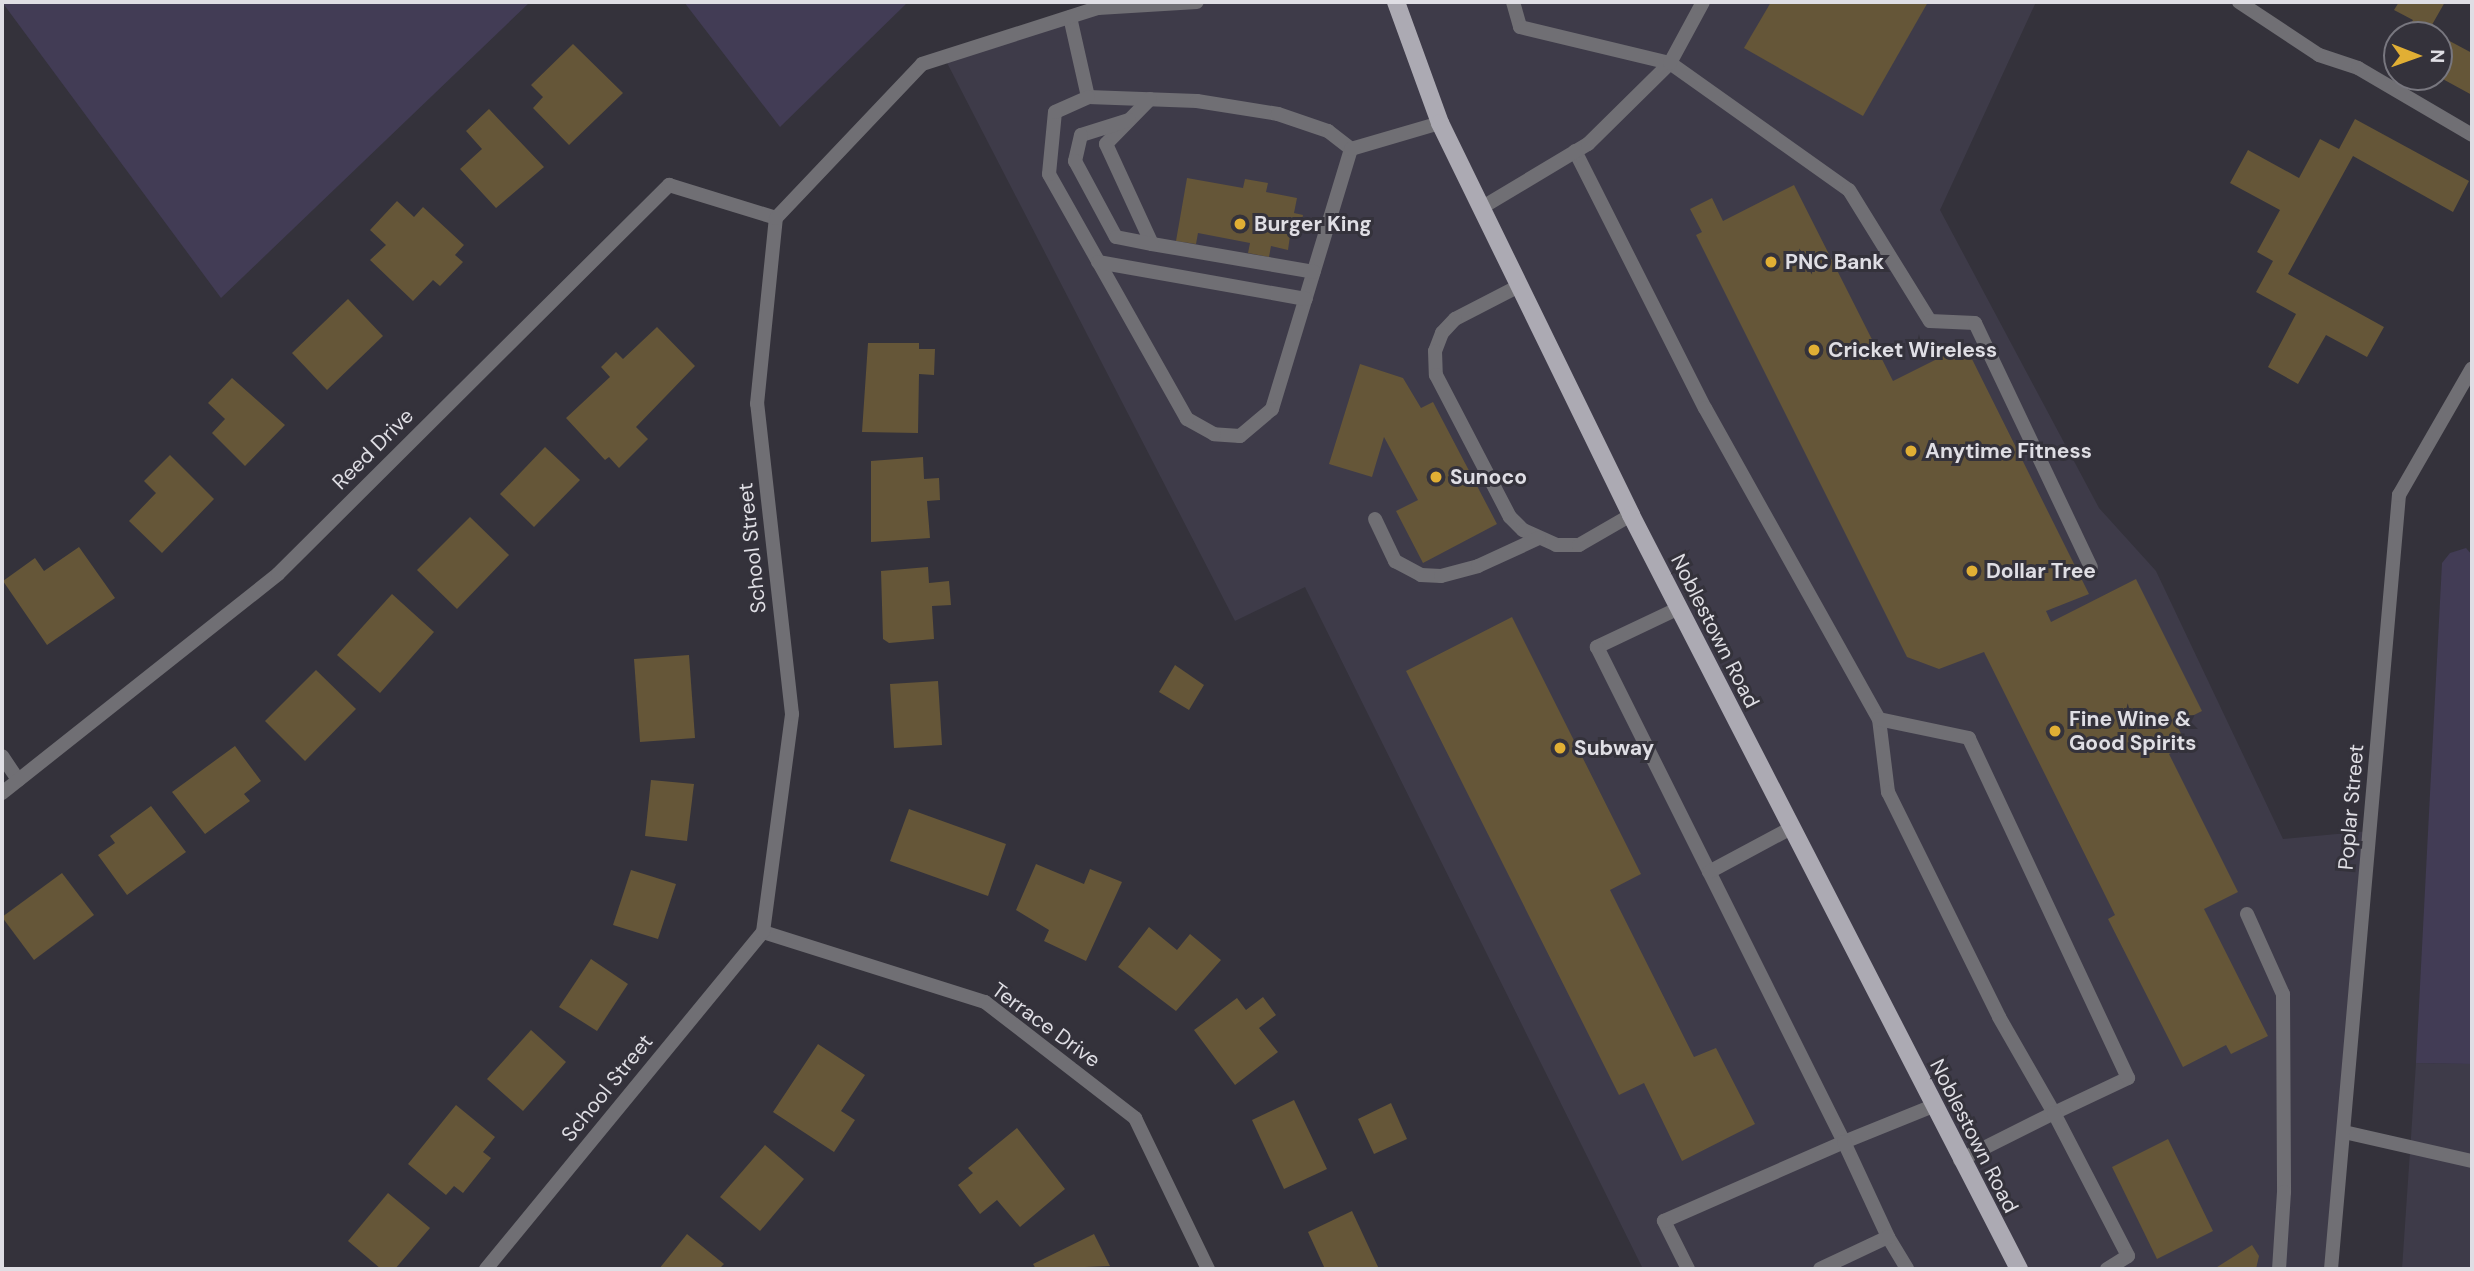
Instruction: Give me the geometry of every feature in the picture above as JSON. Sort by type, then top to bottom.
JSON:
[{"type":"main road","name":"Noblestown Road","points":[[1396,2],[1440,123],[1677,609],[1960,1160],[2019,1269]]},
{"type":"street","points":[[776,218],[922,64],[1098,8],[1197,2]]},
{"type":"street","points":[[1513,2],[1520,27],[1670,63],[1849,190],[1930,321],[1975,323],[2091,567]]},
{"type":"street","points":[[1481,208],[1575,151],[1670,63],[1703,2]]},
{"type":"street","points":[[2239,2],[2319,55],[2358,68],[2472,135]]},
{"type":"street","points":[[1070,17],[1088,97]]},
{"type":"street","points":[[1088,97],[1150,99],[1278,114],[1328,131],[1351,149],[1272,409],[1240,436],[1214,434],[1187,419],[1049,174],[1055,112],[1088,97]]},
{"type":"street","points":[[1150,99],[1106,144],[1152,244]]},
{"type":"street","points":[[1130,120],[1081,135],[1075,162],[1116,237],[1314,272]]},
{"type":"street","points":[[1351,149],[1440,123]]},
{"type":"street","points":[[1575,151],[1705,408],[1879,719],[1888,792],[1999,1017],[2054,1113],[2128,1256],[2108,1269]]},
{"type":"street","name":"Reed Drive","points":[[2,793],[278,574],[669,185],[776,218]]},
{"type":"street","name":"School Street","points":[[486,1269],[763,932],[792,714],[757,404],[776,218]]},
{"type":"street","points":[[1098,262],[1306,299]]},
{"type":"street","points":[[1519,286],[1471,309],[1449,326],[1435,351],[1436,375],[1510,517],[1539,538],[1556,545],[1579,545],[1631,515]]},
{"type":"street","name":"Poplar Street","points":[[2332,1269],[2399,495],[2472,368]]},
{"type":"street","points":[[1375,519],[1395,561],[1421,575],[1441,576],[1478,566],[1539,538]]},
{"type":"street","points":[[1677,609],[1597,648],[1844,1142],[1888,1237],[1907,1269]]},
{"type":"street","points":[[1879,719],[1969,738],[2128,1078],[1960,1160]]},
{"type":"street","points":[[2,756],[18,780]]},
{"type":"street","points":[[1709,872],[1791,828]]},
{"type":"street","points":[[2247,914],[2283,994],[2284,1192],[2279,1269]]},
{"type":"street","name":"Terrace Drive","points":[[763,932],[985,1002],[1135,1118],[1208,1269]]},
{"type":"street","points":[[1688,1269],[1664,1221],[1933,1106]]},
{"type":"street","points":[[2344,1132],[2472,1161]]},
{"type":"street","points":[[1820,1269],[1888,1237]]},
{"type":"shaded area","points":[[2,2],[530,2],[221,298]]},
{"type":"shaded area","points":[[684,2],[908,2],[780,127]]},
{"type":"shaded area","points":[[1197,2],[2036,2],[1940,210],[2099,508],[2156,571],[2283,839],[2369,831],[2331,1269],[1643,1269],[1305,587],[1235,621],[944,57],[1098,8]]},
{"type":"shaded area","points":[[2466,548],[2472,555],[2472,1064],[2416,1063],[2442,563],[2450,553]]},
{"type":"shaded area","points":[[2416,1063],[2472,1064],[2472,1269],[2402,1269]]},
{"type":"building","points":[[1771,2],[1928,2],[1863,116],[1744,48]]},
{"type":"building","points":[[2399,2],[2445,2],[2434,21],[2412,21],[2394,10]]},
{"type":"building","points":[[2453,43],[2472,53],[2472,95],[2453,85]]},
{"type":"building","points":[[573,44],[623,93],[569,145],[533,108],[543,97],[531,85]]},
{"type":"building","points":[[489,109],[544,167],[496,208],[460,169],[482,149],[466,131]]},
{"type":"building","points":[[2355,119],[2469,181],[2453,212],[2353,156],[2288,274],[2384,327],[2367,357],[2326,335],[2298,384],[2268,367],[2296,314],[2256,292],[2273,261],[2257,252],[2280,210],[2230,183],[2248,150],[2299,178],[2320,139],[2339,149]]},
{"type":"building","name":"Burger King","points":[[1187,178],[1243,188],[1245,179],[1268,183],[1266,192],[1297,198],[1294,213],[1303,215],[1299,237],[1290,236],[1288,250],[1271,246],[1269,257],[1248,253],[1250,243],[1198,233],[1196,244],[1176,241]]},
{"type":"building","points":[[1794,185],[1893,381],[1965,345],[2089,594],[2046,611],[2051,622],[2136,579],[2202,711],[2176,724],[2187,745],[2169,754],[2238,892],[2204,909],[2268,1036],[2231,1054],[2226,1045],[2183,1067],[2108,919],[2115,915],[1984,652],[1939,669],[1907,657],[1696,235],[1702,232],[1690,209],[1712,198],[1723,221]]},
{"type":"building","points":[[397,201],[414,217],[423,207],[464,245],[455,255],[463,262],[440,286],[433,280],[413,301],[370,260],[386,245],[370,230]]},
{"type":"building","points":[[348,299],[383,336],[327,390],[292,353]]},
{"type":"building","points":[[657,327],[695,366],[636,427],[648,439],[619,468],[609,457],[605,460],[566,418],[610,377],[601,367],[616,352],[623,359]]},
{"type":"building","points":[[868,343],[919,343],[919,349],[935,349],[934,375],[919,374],[918,433],[862,432]]},
{"type":"building","points":[[1360,364],[1403,378],[1421,408],[1433,402],[1497,524],[1423,563],[1396,511],[1418,500],[1384,437],[1372,477],[1329,464]]},
{"type":"building","points":[[232,378],[285,425],[245,466],[212,433],[225,419],[208,403]]},
{"type":"building","points":[[545,447],[580,480],[534,527],[500,494]]},
{"type":"building","points":[[170,455],[214,499],[162,553],[129,521],[156,493],[144,481]]},
{"type":"building","points":[[923,457],[924,479],[939,478],[940,500],[927,501],[930,538],[871,542],[871,461]]},
{"type":"building","points":[[470,517],[509,555],[457,609],[417,570]]},
{"type":"building","points":[[79,547],[115,598],[47,645],[3,581],[35,558],[44,571]]},
{"type":"building","points":[[928,567],[929,583],[949,581],[951,605],[932,606],[934,639],[889,643],[883,639],[881,571]]},
{"type":"building","points":[[392,594],[434,632],[380,693],[337,655]]},
{"type":"building","points":[[1512,617],[1641,874],[1610,890],[1694,1057],[1716,1048],[1755,1124],[1682,1161],[1644,1083],[1619,1095],[1406,671]]},
{"type":"building","points":[[689,655],[695,738],[640,742],[634,659]]},
{"type":"building","points":[[1175,665],[1204,685],[1189,710],[1159,692]]},
{"type":"building","points":[[316,670],[356,709],[305,761],[265,721]]},
{"type":"building","points":[[938,681],[942,745],[894,748],[890,684]]},
{"type":"building","points":[[235,746],[261,781],[244,794],[250,801],[205,834],[172,792]]},
{"type":"building","points":[[651,780],[694,784],[687,841],[645,836]]},
{"type":"building","points":[[151,806],[186,852],[127,895],[98,855],[115,843],[110,836]]},
{"type":"building","points":[[909,809],[1006,844],[988,896],[890,861]]},
{"type":"building","points":[[1036,864],[1084,884],[1090,869],[1122,882],[1086,961],[1044,941],[1049,930],[1016,910]]},
{"type":"building","points":[[631,870],[676,884],[658,939],[613,925]]},
{"type":"building","points":[[62,873],[94,915],[34,960],[2,917]]},
{"type":"building","points":[[1149,927],[1177,950],[1190,934],[1221,960],[1176,1011],[1118,967]]},
{"type":"building","points":[[591,959],[628,984],[597,1031],[559,1007]]},
{"type":"building","points":[[1263,997],[1276,1015],[1259,1028],[1278,1052],[1235,1085],[1194,1030],[1237,998],[1246,1010]]},
{"type":"building","points":[[531,1030],[566,1062],[523,1111],[487,1079]]},
{"type":"building","points":[[818,1044],[865,1075],[841,1111],[855,1120],[834,1152],[773,1112]]},
{"type":"building","points":[[1294,1100],[1327,1169],[1284,1189],[1252,1120]]},
{"type":"building","points":[[1391,1103],[1407,1139],[1374,1154],[1358,1119]]},
{"type":"building","points":[[456,1105],[495,1137],[483,1152],[491,1158],[463,1193],[454,1186],[446,1195],[408,1164]]},
{"type":"building","points":[[1017,1128],[1065,1189],[1020,1227],[997,1200],[980,1214],[958,1185],[973,1173],[968,1168]]},
{"type":"building","points":[[2168,1139],[2213,1231],[2157,1259],[2112,1167]]},
{"type":"building","points":[[765,1145],[804,1179],[760,1231],[720,1197]]},
{"type":"building","points":[[388,1193],[430,1228],[395,1269],[381,1269],[348,1241]]},
{"type":"building","points":[[1352,1211],[1379,1269],[1325,1269],[1308,1232]]},
{"type":"building","points":[[687,1234],[724,1264],[719,1269],[659,1269]]},
{"type":"building","points":[[1094,1234],[1110,1266],[1036,1269],[1033,1264]]},
{"type":"building","points":[[2252,1245],[2259,1256],[2256,1269],[2214,1269]]},
{"type":"place","name":"Burger King","points":[[1240,224]]},
{"type":"place","name":"PNC Bank","points":[[1771,262]]},
{"type":"place","name":"Cricket Wireless","points":[[1814,350]]},
{"type":"place","name":"Anytime Fitness","points":[[1911,451]]},
{"type":"place","name":"Sunoco","points":[[1436,477]]},
{"type":"place","name":"Dollar Tree","points":[[1972,571]]},
{"type":"place","name":"Fine Wine & Good Spirits","points":[[2055,731]]},
{"type":"place","name":"Subway","points":[[1560,748]]}]
